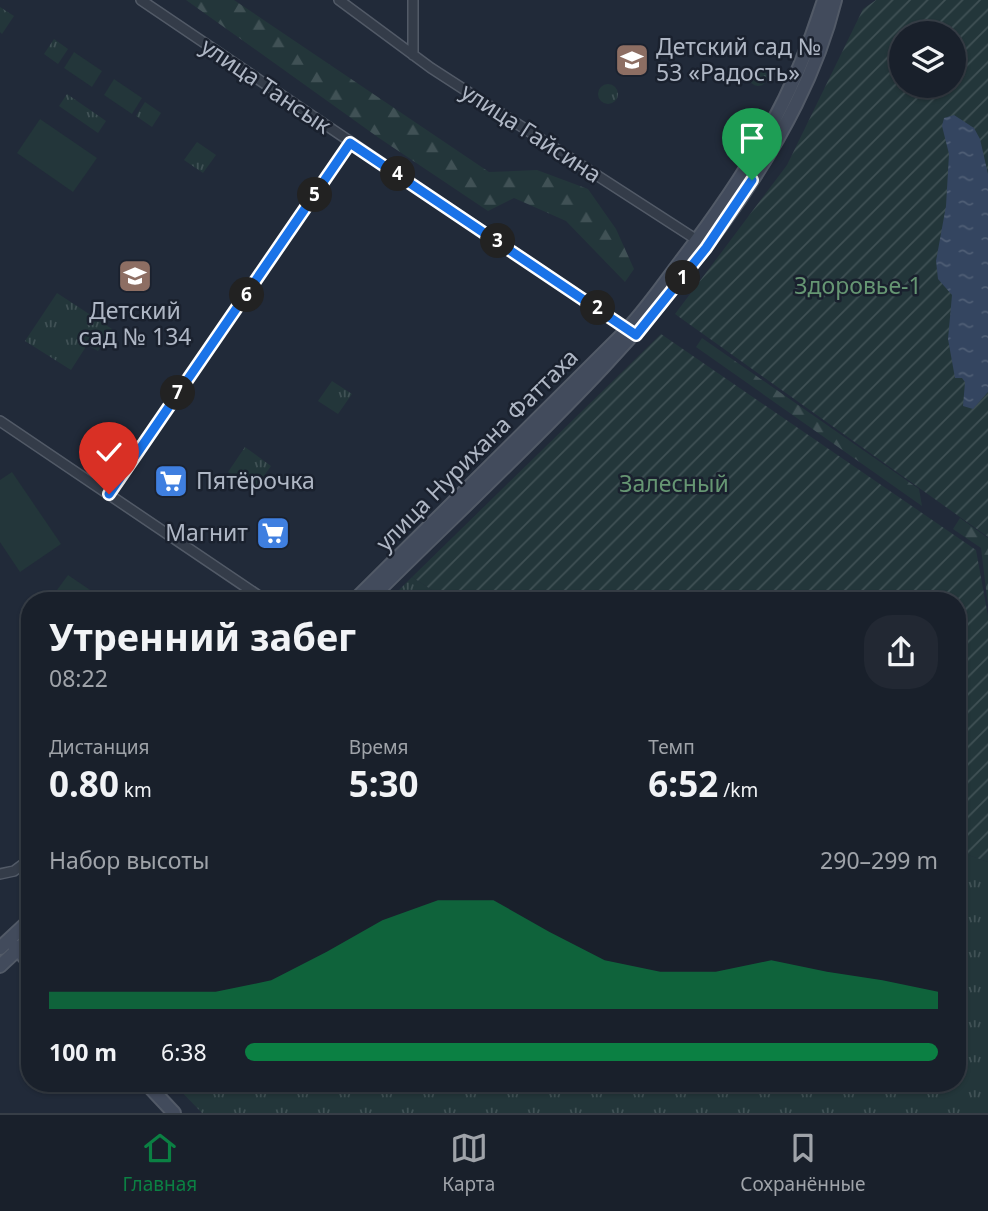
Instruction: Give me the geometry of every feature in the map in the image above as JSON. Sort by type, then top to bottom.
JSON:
[{"type":"street","name":"улица Тансык","points":[[141,0],[632,332]]},
{"type":"street","name":"улица Гайсина","points":[[339,0],[413,55],[697,240]]},
{"type":"street","points":[[412,0],[413,55]]},
{"type":"street","points":[[632,332],[762,146],[792,90],[824,0]]},
{"type":"street","points":[[632,332],[706,248],[778,140],[804,91],[835,0]]},
{"type":"street","points":[[109,494],[350,143]]},
{"type":"street","name":"улица Нурихана Фаттаха","points":[[363,592],[632,332]]},
{"type":"street","name":"улица Нурихана Фаттаха","points":[[377,592],[632,332]]},
{"type":"street","points":[[0,421],[253,592]]},
{"type":"street","points":[[0,874],[14,871],[21,866]]},
{"type":"street","points":[[0,966],[9,946],[21,931]]},
{"type":"street","points":[[154,1092],[174,1113]]},
{"type":"green space","points":[[186,0],[234,0],[489,172],[537,170],[588,189],[616,229],[634,269],[625,282],[566,221],[514,198],[488,211],[379,138]]},
{"type":"green space","name":"Здоровье-1","points":[[876,0],[988,0],[988,537],[675,314],[787,165],[863,9]]},
{"type":"green space","points":[[0,7],[14,16],[2,34],[0,32]]},
{"type":"green space","points":[[54,39],[68,49],[58,64],[44,54]]},
{"type":"green space","points":[[74,52],[102,71],[92,87],[64,68]]},
{"type":"green space","points":[[758,68],[764,71],[767,77],[764,83],[758,86],[752,83],[749,77],[752,71]]},
{"type":"green space","points":[[114,79],[142,98],[132,114],[104,95]]},
{"type":"green space","points":[[608,84],[615,87],[618,94],[615,101],[608,104],[601,101],[598,94],[601,87]]},
{"type":"green space","points":[[67,94],[106,121],[98,133],[59,106]]},
{"type":"green space","points":[[145,102],[161,113],[152,127],[136,116]]},
{"type":"green space","points":[[40,119],[97,158],[73,192],[17,153]]},
{"type":"green space","points":[[197,142],[216,155],[203,173],[184,160]]},
{"type":"green space","points":[[57,293],[112,329],[98,351],[87,345],[71,370],[25,341]]},
{"type":"green space","name":"Залесный","points":[[661,334],[976,550],[988,616],[988,862],[966,854],[966,592],[435,592],[412,577]]},
{"type":"green space","points":[[702,338],[919,489],[922,506],[696,347]]},
{"type":"green space","points":[[332,381],[352,394],[338,414],[318,401]]},
{"type":"green space","points":[[245,447],[271,466],[256,487],[251,488],[228,472]]},
{"type":"green space","points":[[12,472],[61,544],[20,572],[0,542],[0,480]]},
{"type":"green space","points":[[960,518],[988,538],[988,606],[981,548],[953,529]]},
{"type":"green space","points":[[68,575],[93,592],[60,592],[57,590]]},
{"type":"green space","points":[[412,577],[435,592],[397,592]]},
{"type":"green space","points":[[966,854],[988,862],[988,1113],[202,1113],[182,1092],[966,1092]]},
{"type":"water","points":[[954,115],[974,128],[980,139],[988,174],[988,392],[973,409],[963,406],[965,382],[962,378],[955,378],[948,339],[952,295],[938,279],[936,261],[946,206],[949,154],[942,126],[944,118]]},
{"type":"place","name":"Детский сад № 53 «Радость»","points":[[632,60]]},
{"type":"place","name":"Детский сад № 134","points":[[135,276]]},
{"type":"place","name":"Пятёрочка","points":[[171,481]]},
{"type":"place","name":"Магнит","points":[[273,533]]},
{"type":"route","points":[[109,494],[350,143],[636,335],[706,248],[752,180]]}]
